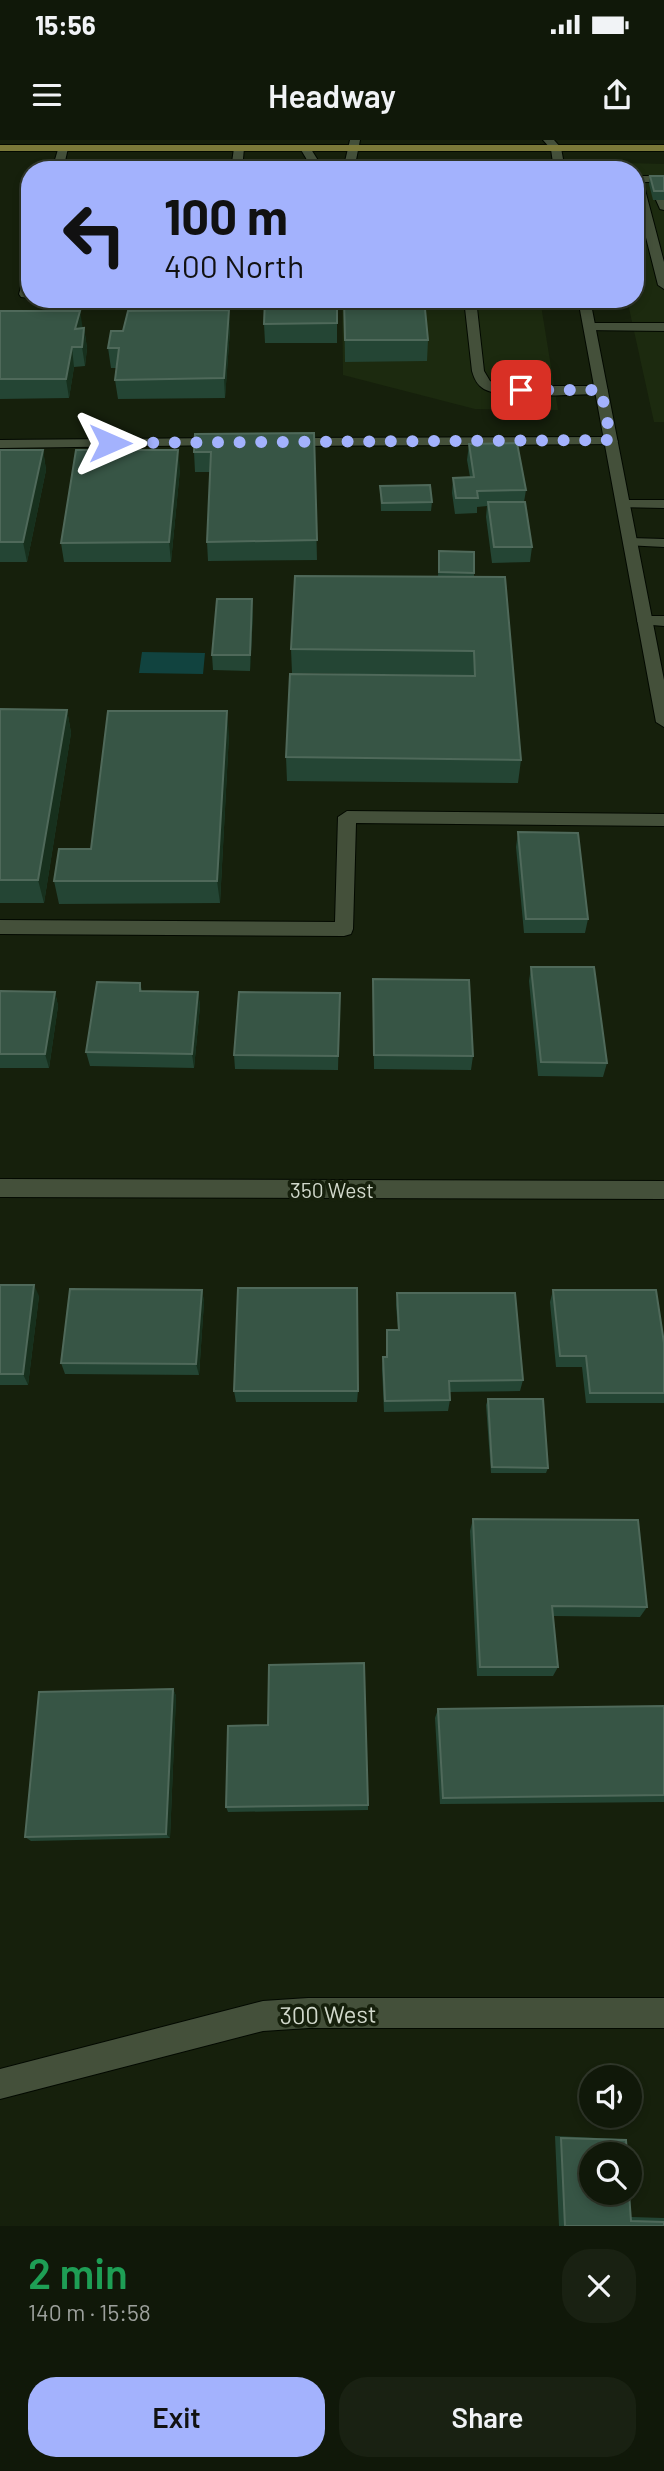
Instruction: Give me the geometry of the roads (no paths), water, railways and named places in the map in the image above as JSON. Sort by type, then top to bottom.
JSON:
[{"type":"main road","points":[[555,143],[558,161]]},
{"type":"main road","points":[[0,148],[305,148],[355,144],[555,143],[664,148]]},
{"type":"main road","points":[[350,161],[355,144]]},
{"type":"main road","points":[[59,161],[63,148]]},
{"type":"main road","points":[[237,161],[239,148]]},
{"type":"main road","points":[[305,148],[313,161]]},
{"type":"main road","points":[[644,205],[664,285]]},
{"type":"main road","points":[[645,209],[663,205]]},
{"type":"main road","points":[[471,308],[480,381],[487,387],[500,390],[601,390]]},
{"type":"main road","points":[[586,308],[645,621],[660,684],[663,716]]},
{"type":"main road","points":[[589,327],[664,327]]},
{"type":"main road","points":[[275,442],[611,440]]},
{"type":"main road","points":[[0,444],[234,442]]},
{"type":"main road","points":[[622,504],[664,504]]},
{"type":"main road","points":[[630,542],[664,543]]},
{"type":"main road","points":[[645,621],[664,621]]},
{"type":"main road","points":[[0,928],[344,929],[347,817],[664,820]]},
{"type":"main road","name":"350 West","points":[[0,1188],[664,1190]]},
{"type":"main road","name":"300 West","points":[[0,2084],[263,2016],[308,2013],[664,2013]]},
{"type":"water","points":[[142,652],[205,653],[203,674],[139,673]]}]
